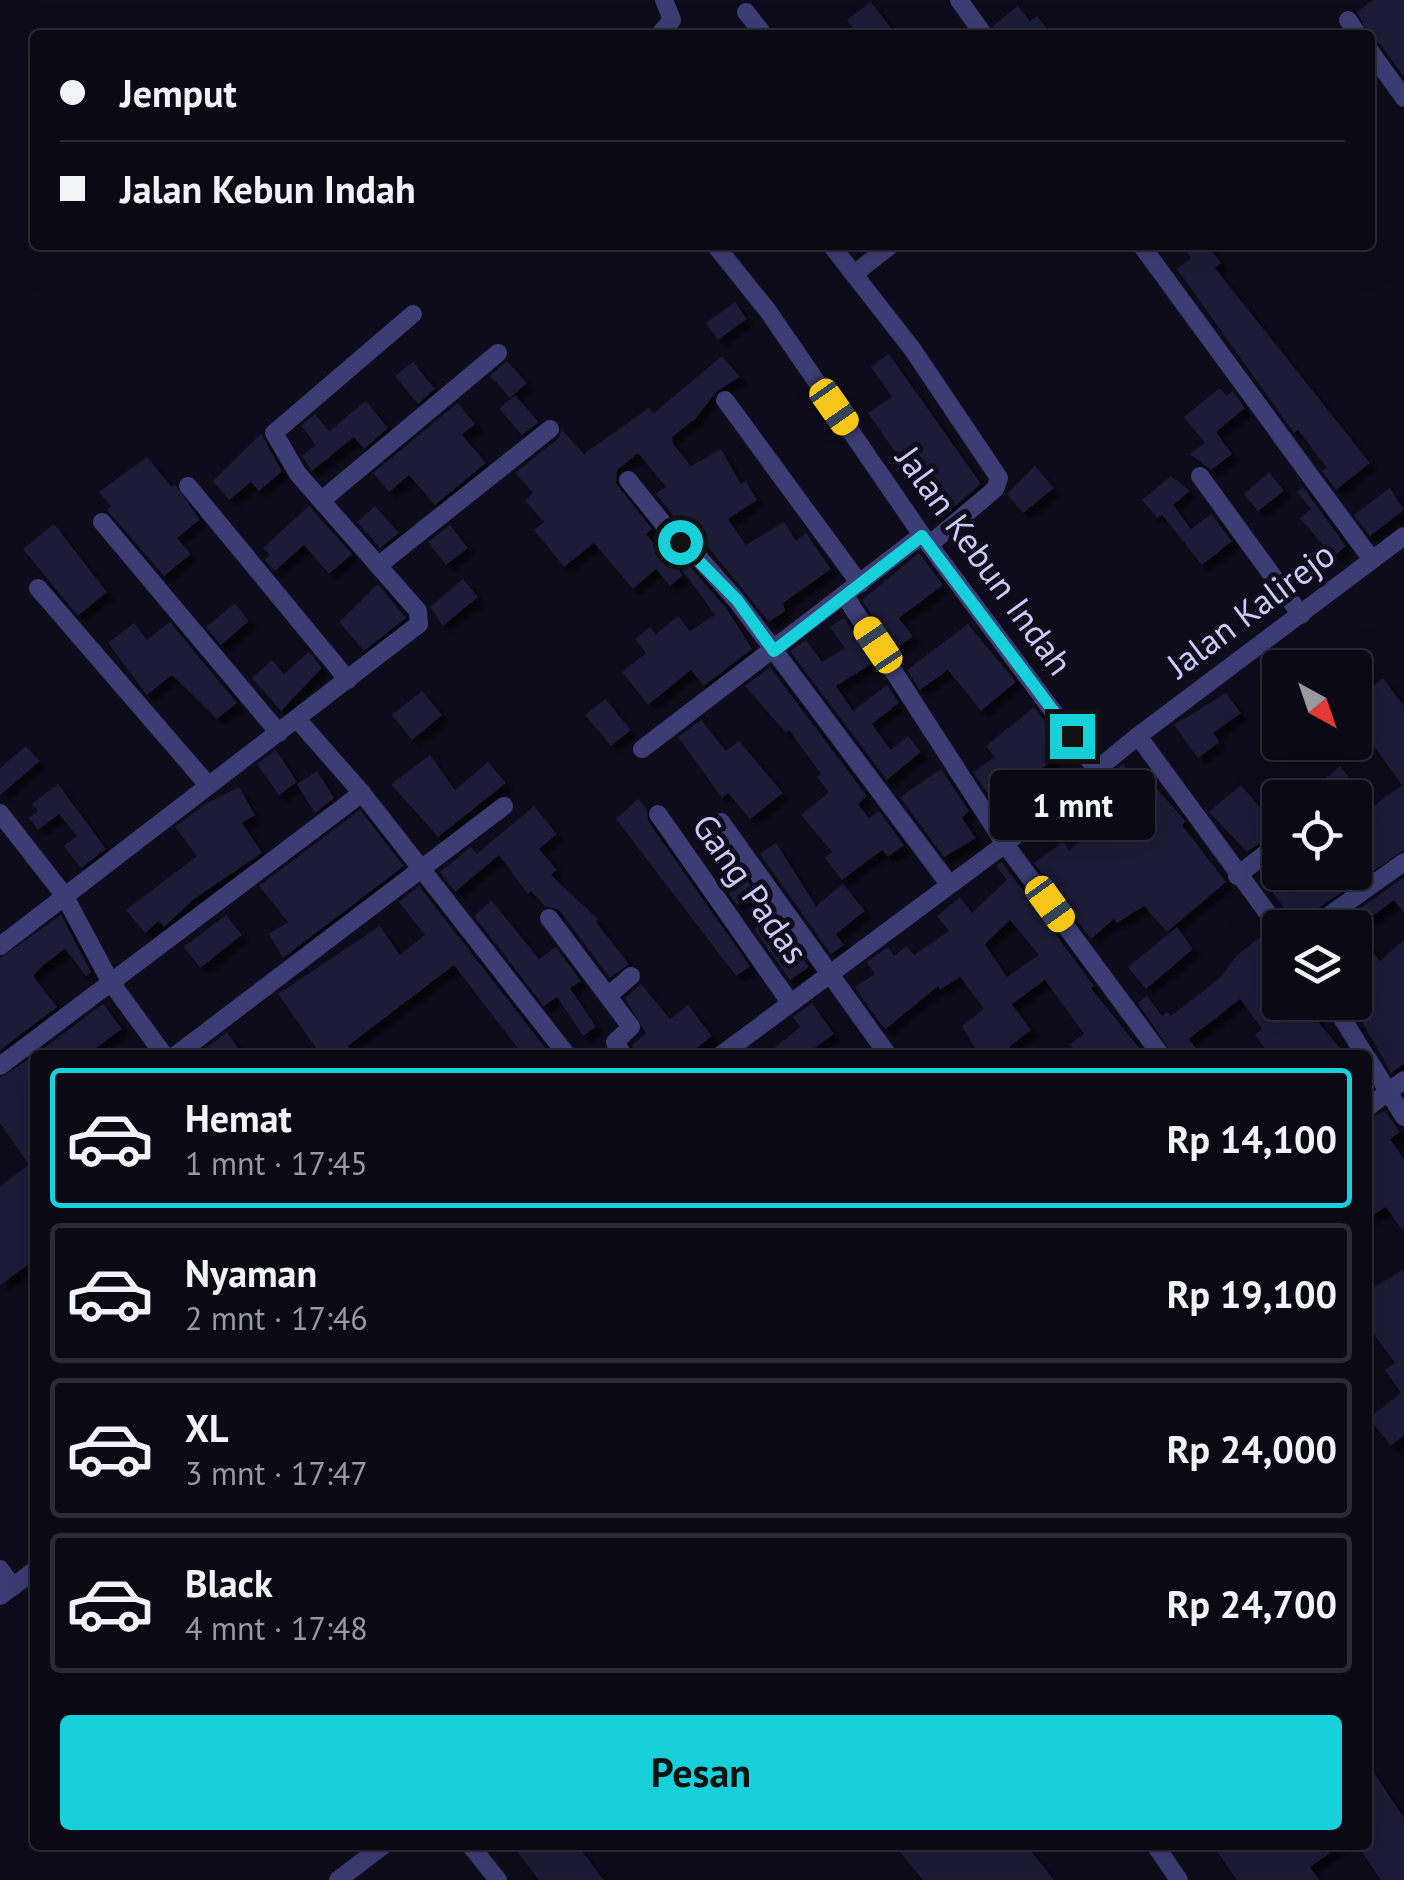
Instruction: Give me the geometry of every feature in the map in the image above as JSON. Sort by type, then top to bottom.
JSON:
[{"type":"street","points":[[664,0],[672,20],[664,30]]},
{"type":"street","points":[[958,0],[980,30]]},
{"type":"street","points":[[746,12],[760,30]]},
{"type":"street","points":[[1375,58],[1404,98]]},
{"type":"street","name":"Jalan Kebun Indah","points":[[719,250],[768,311],[926,540],[1096,768]]},
{"type":"street","points":[[642,749],[860,584],[995,489],[999,478],[914,350],[835,250]]},
{"type":"street","points":[[854,274],[885,250]]},
{"type":"street","points":[[1145,250],[1372,560]]},
{"type":"street","points":[[0,946],[421,620],[278,444],[276,429],[412,314]]},
{"type":"street","points":[[322,500],[498,353]]},
{"type":"street","points":[[725,400],[860,584]]},
{"type":"street","points":[[379,565],[550,429]]},
{"type":"street","points":[[1200,476],[1301,615]]},
{"type":"street","points":[[628,480],[674,538],[693,552],[737,600],[949,884]]},
{"type":"street","points":[[188,486],[348,680]]},
{"type":"street","points":[[102,522],[278,733]]},
{"type":"street","name":"Jalan Kalirejo","points":[[727,1050],[828,971],[1005,844],[1096,768],[1404,536]]},
{"type":"street","points":[[38,588],[208,785]]},
{"type":"street","points":[[845,596],[1005,844],[1157,1050]]},
{"type":"street","points":[[296,719],[362,793],[563,1050]]},
{"type":"street","points":[[1138,736],[1264,910]]},
{"type":"street","points":[[0,1066],[362,793]]},
{"type":"street","points":[[183,1050],[504,806]]},
{"type":"street","points":[[0,812],[64,896],[110,981],[160,1050]]},
{"type":"street","name":"Gang Padas","points":[[658,814],[790,1001]]},
{"type":"street","points":[[721,822],[884,1050]]},
{"type":"street","points":[[1238,876],[1262,857]]},
{"type":"street","points":[[1336,910],[1404,862]]},
{"type":"street","points":[[549,918],[632,1027],[616,1042],[620,1050]]},
{"type":"street","points":[[608,995],[632,976]]},
{"type":"street","points":[[1343,1020],[1362,1050]]},
{"type":"street","points":[[1372,1067],[1404,1117]]},
{"type":"street","points":[[1372,1104],[1404,1080]]},
{"type":"street","points":[[0,1569],[6,1592],[30,1574]]},
{"type":"street","points":[[338,1880],[377,1850]]},
{"type":"street","points":[[474,1850],[498,1880]]},
{"type":"street","points":[[1158,1850],[1179,1880]]},
{"type":"building","points":[[1373,0],[1404,0],[1404,77],[1375,42],[1375,30],[1366,30],[1357,12]]},
{"type":"building","points":[[871,2],[892,30],[854,30],[847,20]]},
{"type":"building","points":[[1018,6],[1030,21],[1037,16],[1048,30],[994,30],[993,26]]},
{"type":"building","points":[[1185,250],[1212,250],[1221,263],[1215,268],[1370,463],[1336,490],[1322,471],[1327,468],[1298,430],[1294,433],[1177,269],[1191,258]]},
{"type":"building","points":[[735,302],[747,319],[718,340],[706,323]]},
{"type":"building","points":[[889,354],[981,484],[941,518],[868,413],[892,397],[871,367]]},
{"type":"building","points":[[722,356],[740,377],[717,391],[695,419],[672,437],[673,444],[691,466],[721,449],[741,484],[746,481],[757,500],[728,519],[746,545],[784,522],[796,541],[806,533],[831,569],[783,603],[785,611],[769,622],[691,526],[683,528],[656,494],[666,487],[638,453],[617,470],[616,483],[652,529],[646,534],[683,575],[670,586],[656,569],[633,589],[594,543],[564,567],[534,530],[544,522],[525,500],[533,493],[515,473],[558,439],[562,430],[584,454],[649,408],[653,414]]},
{"type":"building","points":[[507,361],[527,383],[510,398],[490,376]]},
{"type":"building","points":[[413,362],[435,389],[418,404],[395,376]]},
{"type":"building","points":[[1220,388],[1227,396],[1233,391],[1245,408],[1216,432],[1232,454],[1211,470],[1190,454],[1205,443],[1184,417]]},
{"type":"building","points":[[515,395],[539,422],[522,435],[499,409]]},
{"type":"building","points":[[366,401],[388,428],[364,449],[354,437],[312,471],[302,456],[316,445],[301,426],[315,414],[329,431]]},
{"type":"building","points":[[458,403],[475,424],[462,435],[486,463],[435,505],[409,475],[389,492],[373,473]]},
{"type":"building","points":[[261,434],[282,471],[259,491],[251,482],[229,500],[213,481]]},
{"type":"building","points":[[147,457],[172,487],[175,484],[200,520],[177,538],[191,554],[164,576],[107,510],[111,506],[99,492]]},
{"type":"building","points":[[1035,466],[1054,488],[1023,513],[1007,494]]},
{"type":"building","points":[[1269,472],[1284,491],[1258,511],[1244,494]]},
{"type":"building","points":[[1171,476],[1190,491],[1173,505],[1191,529],[1211,514],[1232,541],[1202,565],[1162,515],[1157,518],[1142,500]]},
{"type":"building","points":[[1303,487],[1346,546],[1333,557],[1300,518],[1311,509],[1297,492]]},
{"type":"building","points":[[1390,488],[1404,510],[1370,536],[1354,515]]},
{"type":"building","points":[[309,506],[352,554],[329,574],[304,545],[275,571],[265,560],[270,555],[263,548]]},
{"type":"building","points":[[375,506],[399,533],[380,548],[357,522]]},
{"type":"building","points":[[54,524],[107,592],[78,616],[23,549]]},
{"type":"building","points":[[450,525],[468,548],[446,565],[428,542]]},
{"type":"building","points":[[919,553],[943,585],[899,618],[913,637],[894,649],[862,600]]},
{"type":"building","points":[[686,562],[727,609],[752,649],[704,686],[691,670],[648,705],[622,672],[646,653],[635,639],[650,627],[656,634],[678,616],[690,631],[715,615],[680,567]]},
{"type":"building","points":[[463,579],[478,597],[443,626],[430,607]]},
{"type":"building","points":[[378,584],[406,618],[364,651],[339,622]]},
{"type":"building","points":[[235,603],[249,621],[221,645],[206,627]]},
{"type":"building","points":[[844,618],[873,663],[836,686],[853,711],[887,685],[899,703],[872,724],[891,750],[908,736],[921,752],[887,780],[790,651],[806,640],[822,662],[845,648],[830,627]]},
{"type":"building","points":[[170,622],[237,703],[217,719],[172,675],[147,695],[108,643],[134,623],[147,640]]},
{"type":"building","points":[[968,624],[1016,682],[981,711],[948,670],[920,690],[907,670]]},
{"type":"building","points":[[309,652],[322,668],[281,711],[252,678],[272,660],[284,674]]},
{"type":"building","points":[[770,667],[867,796],[858,804],[869,818],[879,811],[904,845],[888,857],[882,850],[842,880],[825,858],[832,852],[801,815],[829,792],[817,777],[821,774],[789,730],[786,733],[745,686]]},
{"type":"building","points":[[1383,678],[1404,706],[1404,850],[1372,872],[1372,807],[1402,785],[1372,744],[1372,687]]},
{"type":"building","points":[[422,691],[442,715],[412,740],[392,715]]},
{"type":"building","points":[[1226,693],[1241,713],[1213,733],[1220,742],[1198,758],[1174,725]]},
{"type":"building","points":[[605,699],[631,730],[611,746],[585,715]]},
{"type":"building","points":[[1034,707],[1066,749],[1019,787],[1014,781],[990,797],[973,772],[995,757],[986,746]]},
{"type":"building","points":[[701,720],[726,751],[739,741],[783,793],[750,819],[728,793],[722,798],[678,737]]},
{"type":"building","points":[[26,746],[40,761],[0,795],[0,768]]},
{"type":"building","points":[[276,750],[297,782],[279,795],[257,764]]},
{"type":"building","points":[[430,755],[455,790],[488,762],[506,783],[438,837],[391,784]]},
{"type":"building","points":[[1123,764],[1133,777],[1140,771],[1176,810],[1186,822],[1182,825],[1226,882],[1167,932],[1144,906],[1117,923],[1114,919],[1091,939],[1034,863],[1063,842],[1069,850],[1092,831],[1073,805]]},
{"type":"building","points":[[1340,766],[1351,780],[1323,780]]},
{"type":"building","points":[[941,769],[969,811],[962,818],[976,838],[944,857],[900,797]]},
{"type":"building","points":[[317,771],[334,798],[315,813],[297,784]]},
{"type":"building","points":[[58,784],[106,849],[81,868],[64,846],[77,836],[59,814],[38,830],[29,818],[38,811],[32,804]]},
{"type":"building","points":[[1241,785],[1262,810],[1262,842],[1247,852],[1209,812]]},
{"type":"building","points":[[239,787],[255,815],[242,823],[262,853],[194,899],[164,927],[159,921],[145,933],[126,910],[197,856],[175,827],[207,803]]},
{"type":"building","points":[[638,799],[647,809],[648,821],[750,966],[736,976],[616,819]]},
{"type":"building","points":[[534,806],[557,834],[539,849],[557,870],[551,875],[599,920],[596,922],[629,964],[610,978],[559,910],[545,906],[531,891],[528,894],[499,855],[455,892],[440,872],[471,847],[477,854]]},
{"type":"building","points":[[360,810],[404,866],[283,958],[269,934],[288,922],[259,886]]},
{"type":"building","points":[[776,843],[816,906],[843,884],[865,911],[836,934],[844,945],[831,954],[760,854]]},
{"type":"building","points":[[1002,862],[1094,986],[1091,988],[1141,1050],[1074,1050],[1070,1044],[1084,1034],[1045,980],[1012,1004],[1031,1030],[1009,1047],[1012,1050],[977,1050],[973,1045],[962,1026],[984,1009],[960,977],[940,990],[938,986],[886,1029],[880,1023],[855,987],[875,974],[867,962],[888,947],[894,956],[907,946],[914,955],[949,931],[937,916],[960,897],[972,913],[1007,880],[996,866]],"holes":[[[1010,920],[1039,955],[1007,977],[985,944]]]},
{"type":"building","points":[[736,865],[755,891],[737,905],[718,878]]},
{"type":"building","points":[[1404,877],[1404,913],[1394,900],[1372,917],[1372,910],[1358,910]]},
{"type":"building","points":[[419,886],[547,1050],[519,1050],[454,965],[348,1046],[351,1050],[317,1050],[278,994],[380,926],[400,955],[425,935],[399,902]]},
{"type":"building","points":[[1271,890],[1345,890],[1316,910],[1285,910]]},
{"type":"building","points":[[492,901],[539,959],[556,947],[581,981],[570,988],[596,1027],[583,1036],[557,997],[544,1006],[474,916]]},
{"type":"building","points":[[61,915],[91,972],[86,976],[65,949],[43,965],[33,976],[57,1007],[0,1050],[0,958]]},
{"type":"building","points":[[226,915],[242,935],[200,968],[184,947]]},
{"type":"building","points":[[768,919],[782,939],[787,935],[809,967],[790,980],[754,929]]},
{"type":"building","points":[[1177,927],[1193,949],[1146,989],[1128,967]]},
{"type":"building","points":[[1260,937],[1262,1020],[1317,1020],[1342,1050],[1266,1050],[1255,1035],[1262,1029],[1240,999],[1189,1039],[1197,1050],[1170,1050],[1138,1003],[1147,996],[1162,1016],[1168,1012],[1171,1016],[1221,977],[1236,956]]},
{"type":"building","points":[[1404,940],[1404,1064],[1391,1073],[1361,1020],[1372,1020],[1372,950],[1380,961]]},
{"type":"building","points":[[641,984],[670,1019],[688,1005],[712,1036],[694,1050],[634,1050],[632,1045],[646,1034],[625,998]]},
{"type":"building","points":[[812,1003],[834,1034],[812,1050],[772,1050],[800,1027],[793,1017]]},
{"type":"building","points":[[103,1004],[122,1029],[93,1050],[42,1050]]},
{"type":"building","points":[[227,1032],[240,1050],[204,1050]]},
{"type":"building","points":[[30,1058],[30,1264],[0,1285],[0,1186],[29,1165],[0,1123],[0,1078]]},
{"type":"building","points":[[1385,1111],[1400,1132],[1390,1139],[1404,1159],[1404,1232],[1386,1207],[1372,1216],[1372,1117]]},
{"type":"building","points":[[1404,1269],[1404,1435],[1391,1446],[1372,1422],[1372,1416],[1401,1393],[1385,1370],[1395,1363],[1372,1331],[1372,1289]]},
{"type":"building","points":[[1372,1770],[1404,1818],[1404,1880],[1381,1880],[1360,1850],[1372,1850]]},
{"type":"building","points":[[516,1850],[581,1850],[604,1880],[539,1880]]},
{"type":"building","points":[[898,1850],[1030,1850],[1054,1880],[923,1880]]},
{"type":"building","points":[[1216,1850],[1335,1850],[1310,1867],[1319,1880],[1237,1880]]},
{"type":"route","points":[[680,542],[737,600],[774,651],[922,536],[1072,736]]}]
